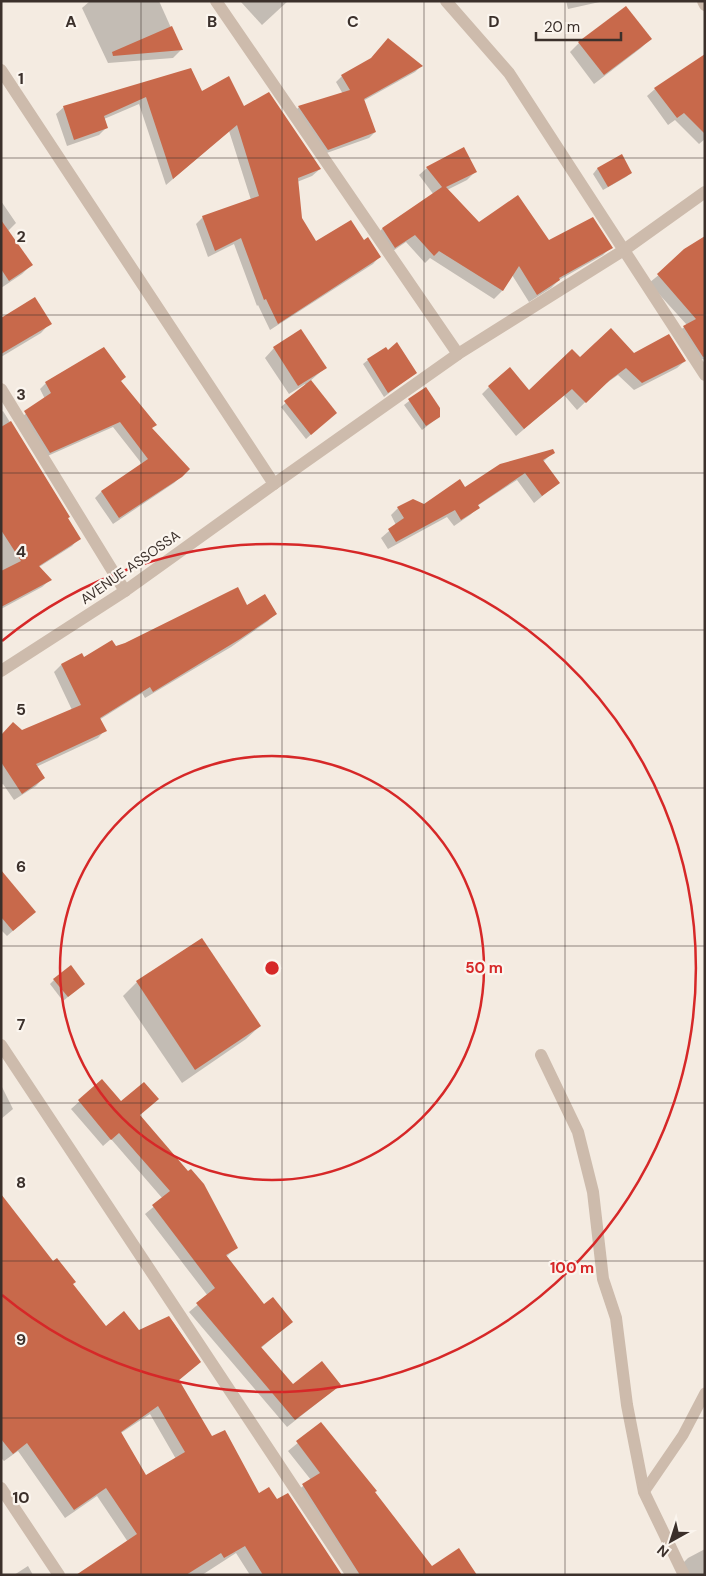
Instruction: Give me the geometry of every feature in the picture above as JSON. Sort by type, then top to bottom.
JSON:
[{"type":"street","points":[[216,1],[458,354]]},
{"type":"street","points":[[446,1],[509,73],[705,375]]},
{"type":"street","points":[[703,1],[705,5]]},
{"type":"street","points":[[1,70],[274,484]]},
{"type":"street","name":"AVENUE ASSOSSA","points":[[1,671],[125,591],[458,354],[624,250],[705,192]]},
{"type":"street","points":[[1,388],[125,591]]},
{"type":"street","points":[[1,1045],[352,1575]]},
{"type":"street","points":[[542,1055],[578,1132],[590,1184],[603,1279],[616,1318],[627,1405],[644,1492],[684,1575]]},
{"type":"street","points":[[1,1488],[59,1575]]},
{"type":"lane","points":[[644,1492],[683,1435],[705,1393]]},
{"type":"building","points":[[626,6],[652,39],[604,75],[578,42]]},
{"type":"building","points":[[172,26],[183,50],[113,56],[112,52]]},
{"type":"building","points":[[388,38],[423,66],[364,99],[376,132],[328,150],[298,106],[350,90],[341,75],[371,58]]},
{"type":"building","points":[[705,54],[705,134],[684,113],[677,118],[654,88]]},
{"type":"building","points":[[191,68],[202,91],[229,76],[244,106],[269,92],[321,169],[298,178],[302,218],[316,241],[351,220],[364,240],[368,237],[381,257],[278,324],[266,299],[264,300],[241,238],[215,251],[202,216],[259,196],[237,125],[173,179],[146,97],[104,116],[108,128],[74,140],[63,106]]},
{"type":"building","points":[[464,147],[477,172],[446,187],[479,222],[518,195],[549,240],[593,217],[613,248],[559,278],[560,280],[537,295],[519,266],[503,291],[439,251],[434,256],[415,235],[395,248],[382,228],[442,187],[426,167]]},
{"type":"building","points":[[622,154],[632,173],[608,187],[597,168]]},
{"type":"building","points":[[1,220],[33,265],[9,281],[1,269]]},
{"type":"building","points":[[705,236],[705,356],[703,357],[683,326],[696,319],[657,274],[684,249]]},
{"type":"building","points":[[35,297],[52,324],[1,354],[1,318]]},
{"type":"building","points":[[611,328],[634,353],[669,334],[686,361],[642,383],[626,368],[610,380],[586,403],[572,389],[524,429],[488,386],[510,367],[529,390],[572,349],[580,357]]},
{"type":"building","points":[[301,329],[327,368],[298,386],[273,347]]},
{"type":"building","points":[[397,342],[417,373],[388,393],[367,359],[386,347],[388,350]]},
{"type":"building","points":[[104,347],[126,377],[121,381],[157,425],[152,428],[190,469],[182,477],[119,518],[101,491],[148,459],[120,422],[50,453],[24,411],[51,393],[45,382]]},
{"type":"building","points":[[311,380],[337,413],[311,435],[284,401]]},
{"type":"building","points":[[426,387],[440,408],[440,417],[426,426],[408,399]]},
{"type":"building","points":[[11,421],[70,517],[68,518],[81,539],[39,566],[52,580],[1,607],[1,571],[21,561],[1,530],[1,427]]},
{"type":"building","points":[[553,449],[555,453],[543,460],[560,483],[542,496],[525,473],[478,505],[480,508],[461,520],[455,510],[396,542],[388,529],[404,518],[397,507],[413,499],[424,504],[460,479],[465,487],[500,464]]},
{"type":"building","points":[[238,587],[247,605],[265,594],[277,614],[153,692],[150,687],[100,718],[107,731],[36,764],[45,778],[22,794],[1,762],[1,735],[13,722],[22,730],[81,705],[61,664],[82,653],[84,657],[112,640],[116,646],[125,643]]},
{"type":"building","points":[[1,870],[36,912],[13,931],[1,917]]},
{"type":"building","points":[[202,938],[261,1026],[195,1070],[136,981]]},
{"type":"building","points":[[71,965],[85,984],[68,997],[53,979]]},
{"type":"building","points":[[102,1079],[121,1101],[144,1082],[159,1099],[140,1115],[188,1171],[191,1169],[204,1184],[238,1248],[226,1255],[264,1304],[273,1297],[293,1322],[261,1347],[293,1384],[322,1361],[341,1385],[295,1420],[196,1303],[215,1288],[152,1205],[170,1191],[119,1133],[111,1140],[78,1100]]},
{"type":"building","points":[[1,1194],[53,1261],[57,1258],[76,1282],[73,1284],[106,1326],[124,1311],[139,1330],[169,1316],[201,1362],[179,1380],[212,1436],[225,1430],[259,1493],[269,1487],[277,1499],[288,1493],[342,1575],[263,1575],[245,1546],[224,1558],[221,1553],[186,1575],[76,1575],[137,1534],[106,1488],[74,1510],[27,1443],[13,1454],[1,1439]],"holes":[[[158,1406],[185,1452],[146,1475],[121,1432]]]},
{"type":"building","points":[[321,1422],[377,1491],[375,1492],[432,1566],[459,1548],[477,1575],[360,1575],[302,1484],[320,1473],[296,1441]]}]
